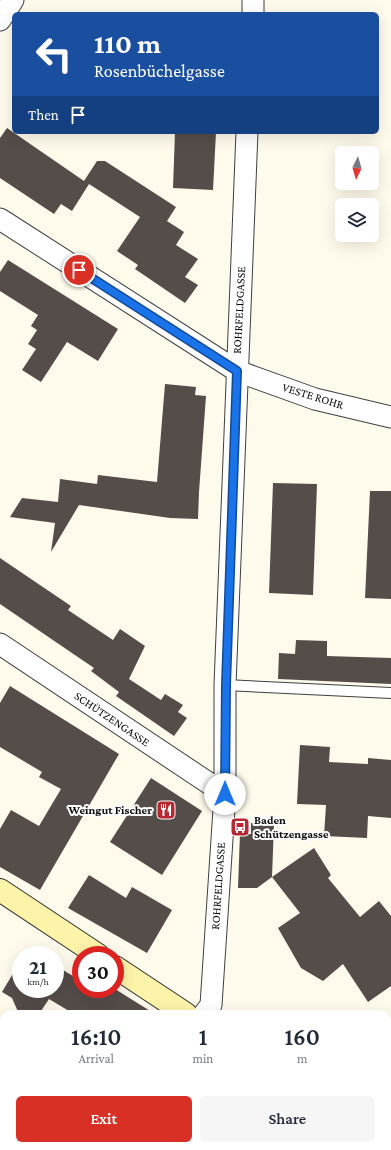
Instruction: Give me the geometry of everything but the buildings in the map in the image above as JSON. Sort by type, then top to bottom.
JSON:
[{"type":"main road","points":[[0,890],[84,946]]},
{"type":"main road","points":[[124,973],[180,1010]]},
{"type":"street","points":[[0,20],[13,0]]},
{"type":"street","points":[[252,12],[253,0]]},
{"type":"street","name":"ROHRFELDGASSE","points":[[207,1010],[211,1005],[225,794],[226,685],[247,134]]},
{"type":"street","name":"VESTE ROHR","points":[[0,219],[237,371],[315,399],[391,417]]},
{"type":"street","name":"SCHÜTZENGASSE","points":[[0,644],[225,794]]},
{"type":"lane","points":[[226,685],[391,693]]},
{"type":"place","name":"Weingut Fischer","points":[[166,810]]},
{"type":"place","name":"Baden Schützengasse","points":[[240,827]]},
{"type":"route","points":[[79,270],[237,371],[226,685],[225,794]]}]
